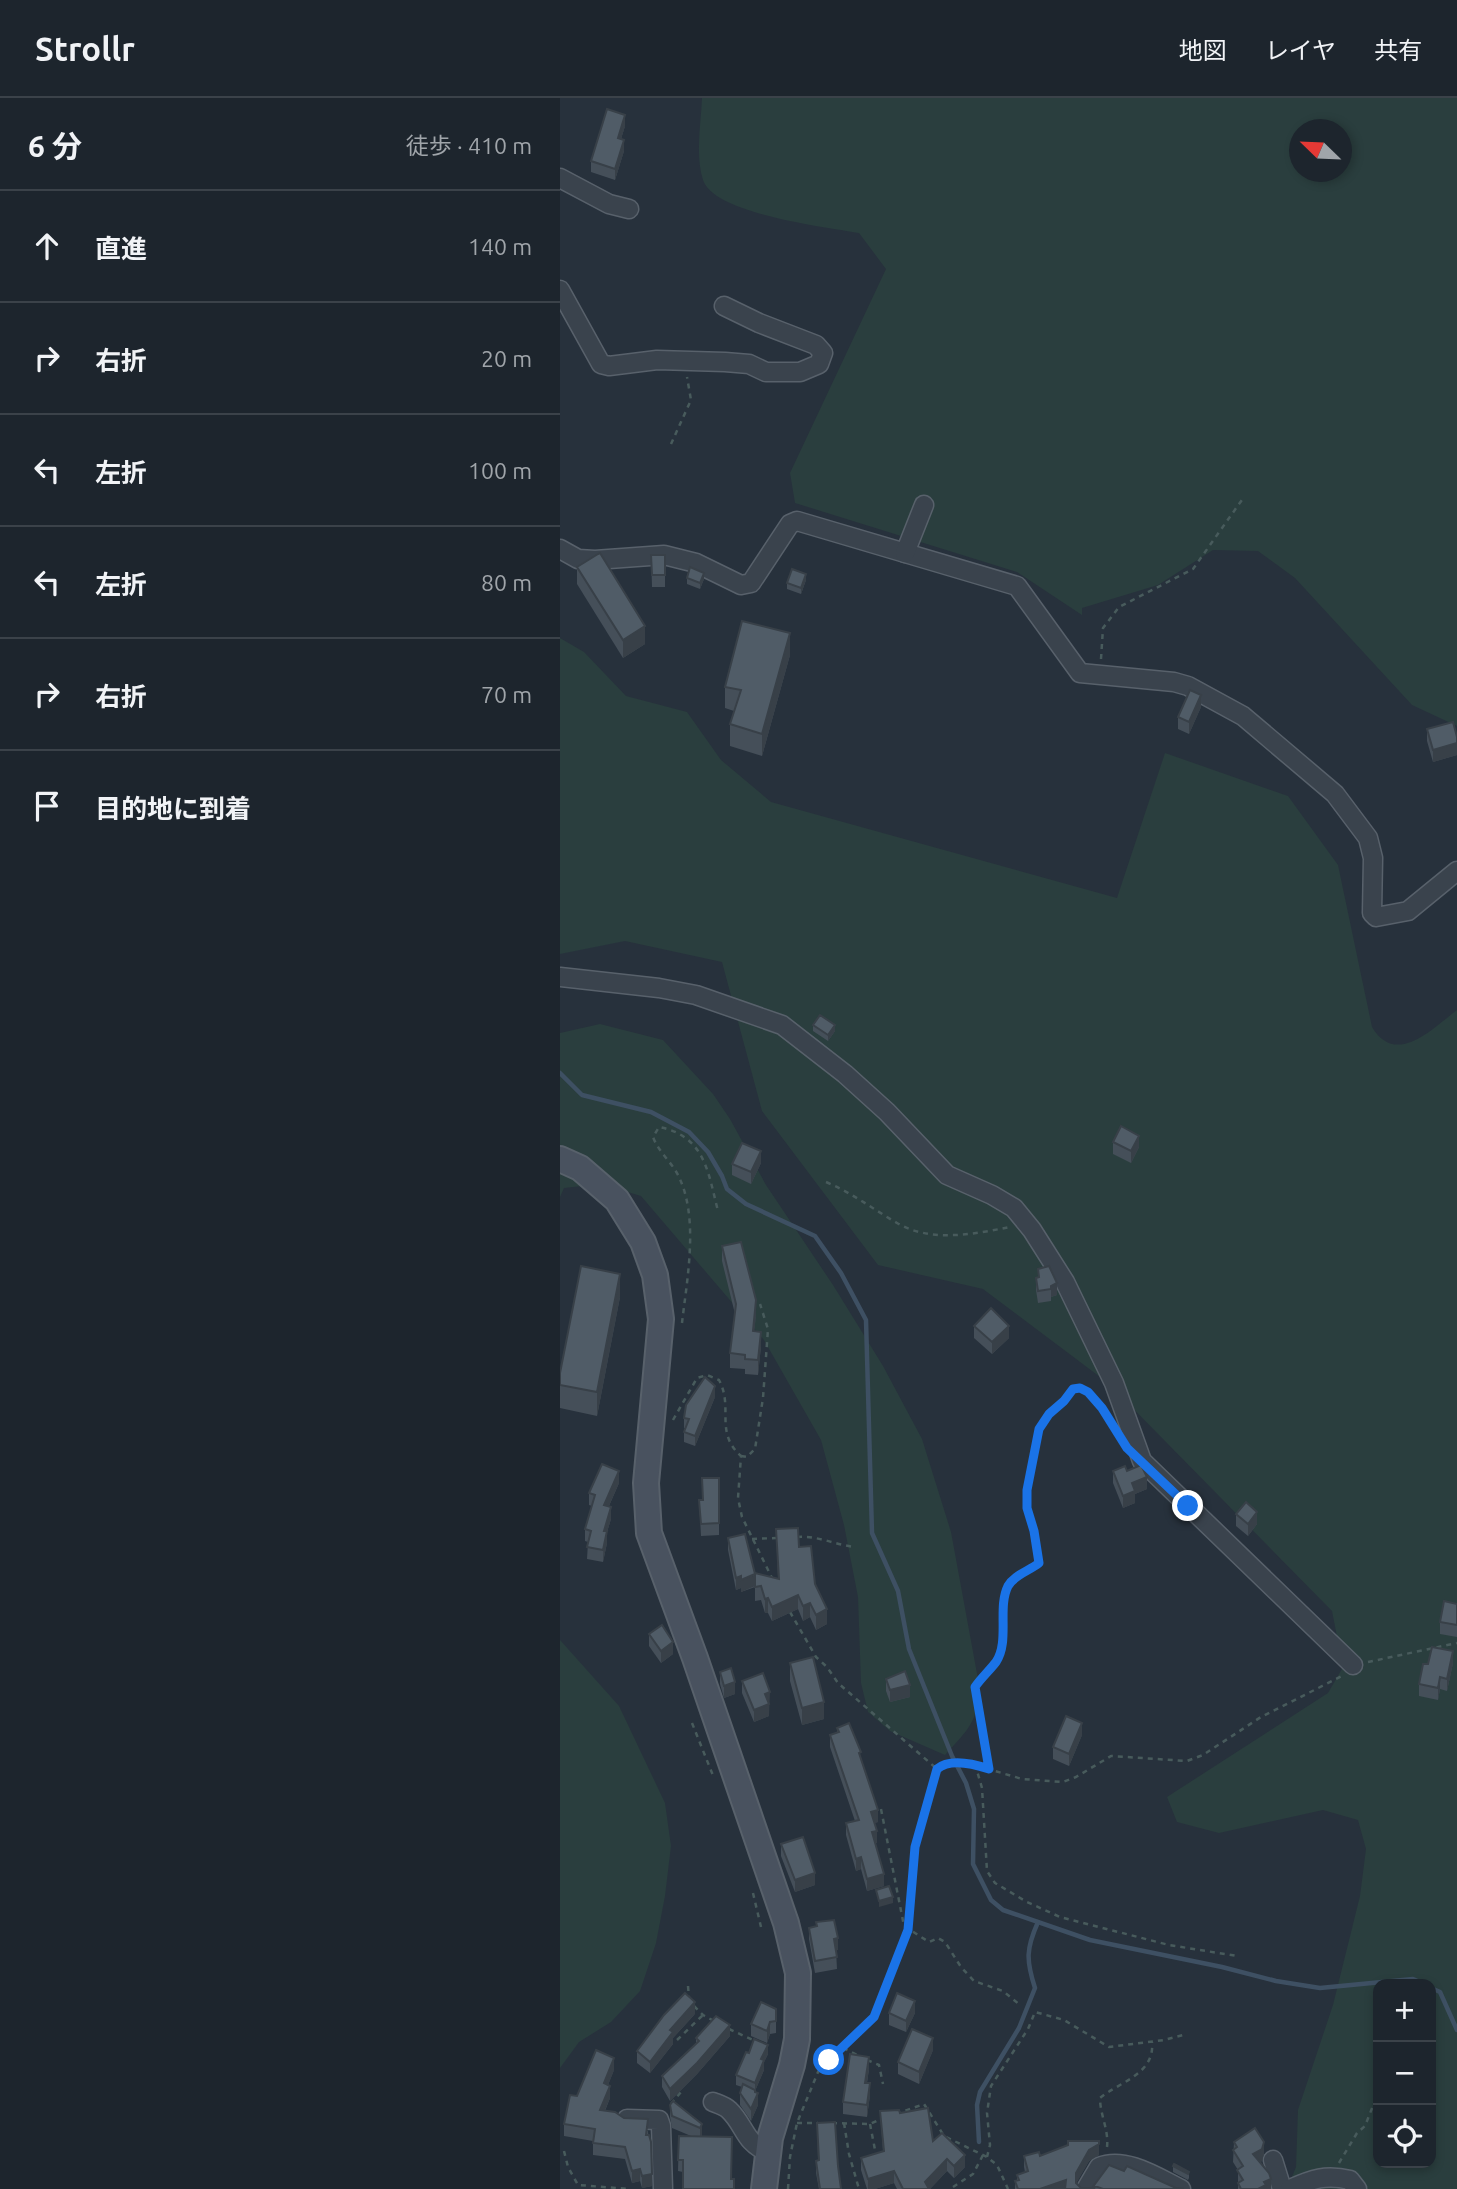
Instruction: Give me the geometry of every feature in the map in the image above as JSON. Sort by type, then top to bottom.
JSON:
[{"type":"street","points":[[560,178],[609,204],[629,209]]},
{"type":"street","points":[[560,290],[601,363],[610,366],[657,360],[726,362],[749,364],[766,372],[800,372],[819,364],[823,353],[816,345],[724,306]]},
{"type":"street","points":[[905,553],[924,505]]},
{"type":"street","points":[[560,549],[578,559],[595,560],[664,555],[696,563],[741,585],[751,583],[790,524],[797,521],[1017,586],[1080,673],[1174,682],[1188,686],[1243,716],[1328,787],[1368,838],[1373,858],[1372,913],[1377,917],[1408,911],[1457,870]]},
{"type":"street","points":[[560,977],[696,995],[782,1024],[845,1074],[887,1112],[947,1175],[992,1195],[1013,1208],[1027,1224],[1065,1282],[1114,1383],[1142,1461],[1353,1665]]},
{"type":"street","points":[[560,1158],[580,1168],[617,1200],[643,1242],[654,1275],[661,1319],[646,1483],[649,1533],[786,1923],[798,1973],[797,2039],[768,2152],[764,2189]]},
{"type":"street","points":[[713,2102],[728,2108],[750,2141],[757,2148],[768,2152]]},
{"type":"street","points":[[625,2119],[659,2120],[663,2189]]},
{"type":"street","points":[[1273,2160],[1282,2189]]},
{"type":"street","points":[[1086,2189],[1098,2167],[1116,2163],[1129,2165],[1181,2189]]},
{"type":"street","points":[[1290,2189],[1331,2175],[1350,2180],[1357,2189]]},
{"type":"path","points":[[671,443],[691,400],[687,377]]},
{"type":"path","points":[[1100,676],[1103,628],[1119,607],[1193,569],[1244,498]]},
{"type":"path","points":[[682,1327],[690,1217],[679,1177],[657,1148],[653,1137],[659,1126],[684,1137],[698,1149],[705,1163],[718,1210]]},
{"type":"path","points":[[826,1182],[866,1202],[899,1225],[929,1235],[977,1233],[1027,1224]]},
{"type":"path","points":[[674,1408],[672,1422],[697,1378],[707,1375],[719,1380],[724,1390],[726,1439],[741,1456],[747,1457],[755,1449],[763,1398],[768,1329],[760,1304]]},
{"type":"path","points":[[989,1769],[975,1687],[997,1661],[1008,1586],[1016,1577],[1030,1571],[1039,1563],[1027,1508],[1027,1490],[1039,1429],[1073,1389],[1080,1388],[1088,1392],[1109,1418]]},
{"type":"path","points":[[741,1456],[738,1498],[742,1517],[774,1583]]},
{"type":"path","points":[[794,1537],[806,1536],[855,1547]]},
{"type":"path","points":[[752,1539],[781,1538]]},
{"type":"path","points":[[788,1607],[816,1657],[838,1683],[937,1769]]},
{"type":"path","points":[[788,2189],[790,2157],[797,2123],[818,2072],[874,2017],[908,1930],[915,1847],[937,1769],[943,1764],[975,1764],[1022,1779],[1063,1782],[1111,1756],[1187,1761],[1203,1755],[1261,1717],[1342,1676],[1353,1665],[1457,1643]]},
{"type":"path","points":[[975,1764],[982,1788],[987,1871],[995,1882],[1027,1902],[1060,1917],[1169,1945],[1237,1956]]},
{"type":"path","points":[[881,1809],[904,1926],[929,1942],[938,1938],[945,1942],[961,1967],[974,1980],[1003,1990],[1020,2005]]},
{"type":"path","points":[[752,1890],[761,1927]]},
{"type":"path","points":[[688,1986],[690,2001],[703,2015],[715,2021]]},
{"type":"path","points":[[953,2187],[973,2175],[985,2156],[990,2145],[986,2113],[991,2086],[1028,2029],[1035,2012],[1064,2020],[1110,2047],[1183,2035]]},
{"type":"path","points":[[677,2040],[703,2015]]},
{"type":"path","points":[[727,2028],[760,2044]]},
{"type":"path","points":[[1098,2167],[1107,2155],[1109,2135],[1100,2098],[1144,2069],[1153,2053],[1152,2042]]},
{"type":"path","points":[[842,2048],[879,2065],[883,2084]]},
{"type":"path","points":[[659,2120],[681,2092]]},
{"type":"path","points":[[797,2123],[870,2124],[925,2104],[944,2136],[985,2156],[997,2165],[1008,2189]]},
{"type":"path","points":[[1331,2175],[1357,2133],[1365,2126],[1373,2105]]},
{"type":"path","points":[[844,2123],[859,2189]]},
{"type":"path","points":[[870,2124],[876,2157]]},
{"type":"path","points":[[564,2151],[568,2167],[578,2185],[630,2189]]},
{"type":"green space","points":[[702,98],[1457,98],[1457,726],[1412,705],[1295,578],[1258,551],[1213,550],[1158,585],[1082,608],[1082,615],[1017,572],[795,503],[790,473],[886,269],[859,233],[773,217],[727,202],[712,192],[703,180],[699,139]]},
{"type":"green space","points":[[560,638],[584,652],[626,696],[687,712],[721,760],[771,802],[1117,898],[1165,753],[1288,796],[1338,865],[1372,1027],[1382,1039],[1392,1044],[1403,1044],[1414,1041],[1457,1010],[1457,2189],[1287,2189],[1296,2167],[1298,2110],[1333,2005],[1360,1896],[1366,1849],[1358,1820],[1323,1810],[1219,1833],[1177,1822],[1167,1797],[1328,1693],[1343,1667],[1332,1611],[1108,1383],[983,1289],[878,1265],[762,1111],[722,962],[625,941],[560,954]]},
{"type":"green space","points":[[600,1024],[663,1040],[713,1094],[730,1119],[766,1185],[883,1366],[922,1439],[951,1532],[978,1679],[977,1704],[972,1722],[945,1755],[890,1731],[868,1712],[861,1683],[858,1597],[844,1525],[821,1440],[764,1340],[641,1196],[601,1184],[564,1188],[560,1197],[560,1033]]},
{"type":"green space","points":[[560,1640],[619,1706],[665,1803],[671,1846],[656,1943],[640,1991],[611,2022],[579,2042],[560,2068]]},
{"type":"building","points":[[607,109],[625,115],[618,138],[624,140],[615,169],[591,161]]},
{"type":"building","points":[[600,553],[645,626],[623,640],[577,567]]},
{"type":"building","points":[[651,555],[665,555],[665,575],[652,575]]},
{"type":"building","points":[[690,567],[704,573],[700,583],[687,578]]},
{"type":"building","points":[[792,569],[806,574],[801,588],[787,583]]},
{"type":"building","points":[[742,621],[790,633],[762,734],[730,724],[741,690],[725,687]]},
{"type":"building","points":[[1190,690],[1201,695],[1189,722],[1178,717]]},
{"type":"building","points":[[1453,722],[1457,743],[1433,750],[1427,729]]},
{"type":"building","points":[[820,1015],[835,1025],[828,1035],[813,1025]]},
{"type":"building","points":[[1121,1126],[1139,1136],[1131,1151],[1113,1142]]},
{"type":"building","points":[[742,1143],[761,1151],[751,1172],[732,1164]]},
{"type":"building","points":[[741,1242],[756,1300],[753,1331],[761,1332],[758,1360],[745,1359],[745,1355],[730,1353],[736,1304],[722,1246]]},
{"type":"building","points":[[581,1266],[620,1274],[597,1392],[560,1385]]},
{"type":"building","points":[[1049,1266],[1057,1283],[1051,1286],[1051,1289],[1038,1291],[1038,1269]]},
{"type":"building","points":[[991,1308],[1009,1326],[992,1342],[974,1326]]},
{"type":"building","points":[[705,1377],[715,1386],[695,1436],[684,1432],[689,1419],[684,1418],[686,1405]]},
{"type":"building","points":[[602,1464],[619,1471],[604,1505],[611,1507],[604,1531],[607,1531],[603,1550],[587,1547],[591,1531],[585,1529],[595,1495],[589,1493]]},
{"type":"building","points":[[1141,1465],[1147,1477],[1132,1483],[1135,1491],[1123,1496],[1113,1471],[1125,1466],[1127,1471]]},
{"type":"building","points":[[702,1478],[719,1478],[719,1523],[701,1524],[699,1500],[703,1500]]},
{"type":"building","points":[[1246,1502],[1257,1512],[1248,1524],[1236,1514]]},
{"type":"building","points":[[798,1528],[799,1547],[811,1546],[815,1584],[827,1609],[816,1615],[810,1603],[803,1606],[798,1595],[772,1607],[768,1598],[765,1599],[761,1586],[755,1587],[755,1573],[779,1579],[776,1529]]},
{"type":"building","points":[[745,1534],[755,1574],[741,1580],[741,1576],[736,1578],[728,1538]]},
{"type":"building","points":[[1444,1601],[1457,1604],[1457,1625],[1440,1622]]},
{"type":"building","points":[[662,1625],[673,1642],[661,1651],[649,1634]]},
{"type":"building","points":[[1432,1647],[1453,1651],[1447,1679],[1440,1677],[1438,1688],[1419,1684],[1423,1664],[1428,1664]]},
{"type":"building","points":[[813,1657],[824,1702],[802,1708],[790,1663]]},
{"type":"building","points":[[731,1668],[735,1682],[724,1686],[720,1672]]},
{"type":"building","points":[[905,1671],[910,1685],[890,1690],[886,1679]]},
{"type":"building","points":[[763,1673],[770,1692],[765,1694],[769,1704],[754,1710],[742,1681]]},
{"type":"building","points":[[1066,1716],[1082,1723],[1069,1754],[1053,1747]]},
{"type":"building","points":[[849,1723],[861,1752],[859,1753],[878,1810],[871,1812],[877,1831],[872,1832],[884,1874],[867,1879],[861,1857],[856,1859],[846,1823],[859,1820],[830,1735],[839,1732],[837,1728]]},
{"type":"building","points":[[803,1837],[815,1873],[795,1880],[781,1844]]},
{"type":"building","points":[[889,1886],[893,1897],[879,1901],[876,1890]]},
{"type":"building","points":[[834,1920],[838,1938],[834,1939],[837,1957],[815,1961],[809,1928],[817,1926],[816,1922]]},
{"type":"building","points":[[685,1993],[695,2002],[670,2030],[673,2032],[650,2062],[637,2051],[664,2015]]},
{"type":"building","points":[[897,1993],[915,2001],[906,2021],[889,2013]]},
{"type":"building","points":[[761,2002],[776,2009],[776,2021],[770,2022],[767,2031],[751,2024]]},
{"type":"building","points":[[716,2016],[730,2025],[670,2089],[662,2076],[699,2041],[696,2038]]},
{"type":"building","points":[[912,2029],[933,2038],[919,2072],[898,2062]]},
{"type":"building","points":[[754,2039],[768,2045],[755,2083],[736,2075]]},
{"type":"building","points":[[596,2050],[614,2058],[604,2083],[610,2086],[600,2110],[615,2112],[624,2118],[648,2119],[646,2135],[649,2135],[651,2142],[652,2174],[642,2176],[640,2169],[632,2171],[625,2147],[593,2143],[595,2129],[564,2124],[570,2095],[577,2096]]},
{"type":"building","points":[[850,2054],[869,2057],[865,2083],[870,2083],[867,2105],[843,2102]]},
{"type":"building","points":[[743,2084],[758,2093],[751,2109],[740,2093]]},
{"type":"building","points":[[673,2101],[702,2124],[700,2128],[672,2116],[670,2105]]},
{"type":"building","points":[[928,2108],[933,2141],[942,2133],[965,2155],[954,2166],[947,2159],[925,2182],[929,2189],[903,2189],[894,2171],[868,2179],[861,2158],[884,2151],[880,2111],[899,2110],[900,2113]]},
{"type":"building","points":[[835,2122],[841,2189],[820,2189],[816,2161],[819,2160],[817,2123]]},
{"type":"building","points":[[1255,2128],[1264,2142],[1262,2149],[1253,2154],[1271,2179],[1258,2189],[1241,2189],[1238,2183],[1243,2180],[1237,2170],[1243,2166],[1233,2150],[1237,2147],[1234,2142]]},
{"type":"building","points":[[679,2136],[732,2137],[731,2179],[734,2179],[734,2189],[683,2189],[683,2160],[678,2160]]},
{"type":"building","points":[[1068,2141],[1099,2141],[1099,2144],[1089,2150],[1076,2173],[1076,2183],[1081,2188],[1092,2188],[1109,2165],[1124,2171],[1127,2166],[1184,2189],[1103,2189],[1095,2186],[1094,2189],[1065,2189],[1066,2180],[1040,2189],[1018,2189],[1015,2181],[1019,2180],[1017,2175],[1028,2171],[1024,2156],[1039,2152],[1040,2156],[1068,2145]]},
{"type":"building","points":[[1174,2164],[1189,2172],[1188,2174],[1173,2166]]},
{"type":"waterway","points":[[560,1073],[582,1095],[651,1112],[689,1132],[708,1152],[727,1189],[746,1204],[815,1236],[841,1273],[866,1320],[872,1533],[898,1591],[909,1649],[952,1756],[966,1783],[974,1809],[973,1864],[991,1900],[1003,1910],[1090,1940],[1276,1981],[1320,1988],[1373,1983]]},
{"type":"waterway","points":[[979,2142],[977,2105],[980,2092],[1019,2028],[1035,1988],[1029,1955],[1038,1922]]},
{"type":"waterway","points":[[1436,1990],[1440,1992],[1457,2030]]},
{"type":"route","points":[[829,2060],[874,2017],[908,1930],[915,1847],[937,1769],[943,1764],[968,1763],[989,1769],[975,1687],[997,1661],[1008,1586],[1016,1577],[1030,1571],[1039,1563],[1027,1508],[1027,1490],[1039,1429],[1073,1389],[1080,1388],[1088,1392],[1102,1408],[1127,1448],[1188,1506]]}]
